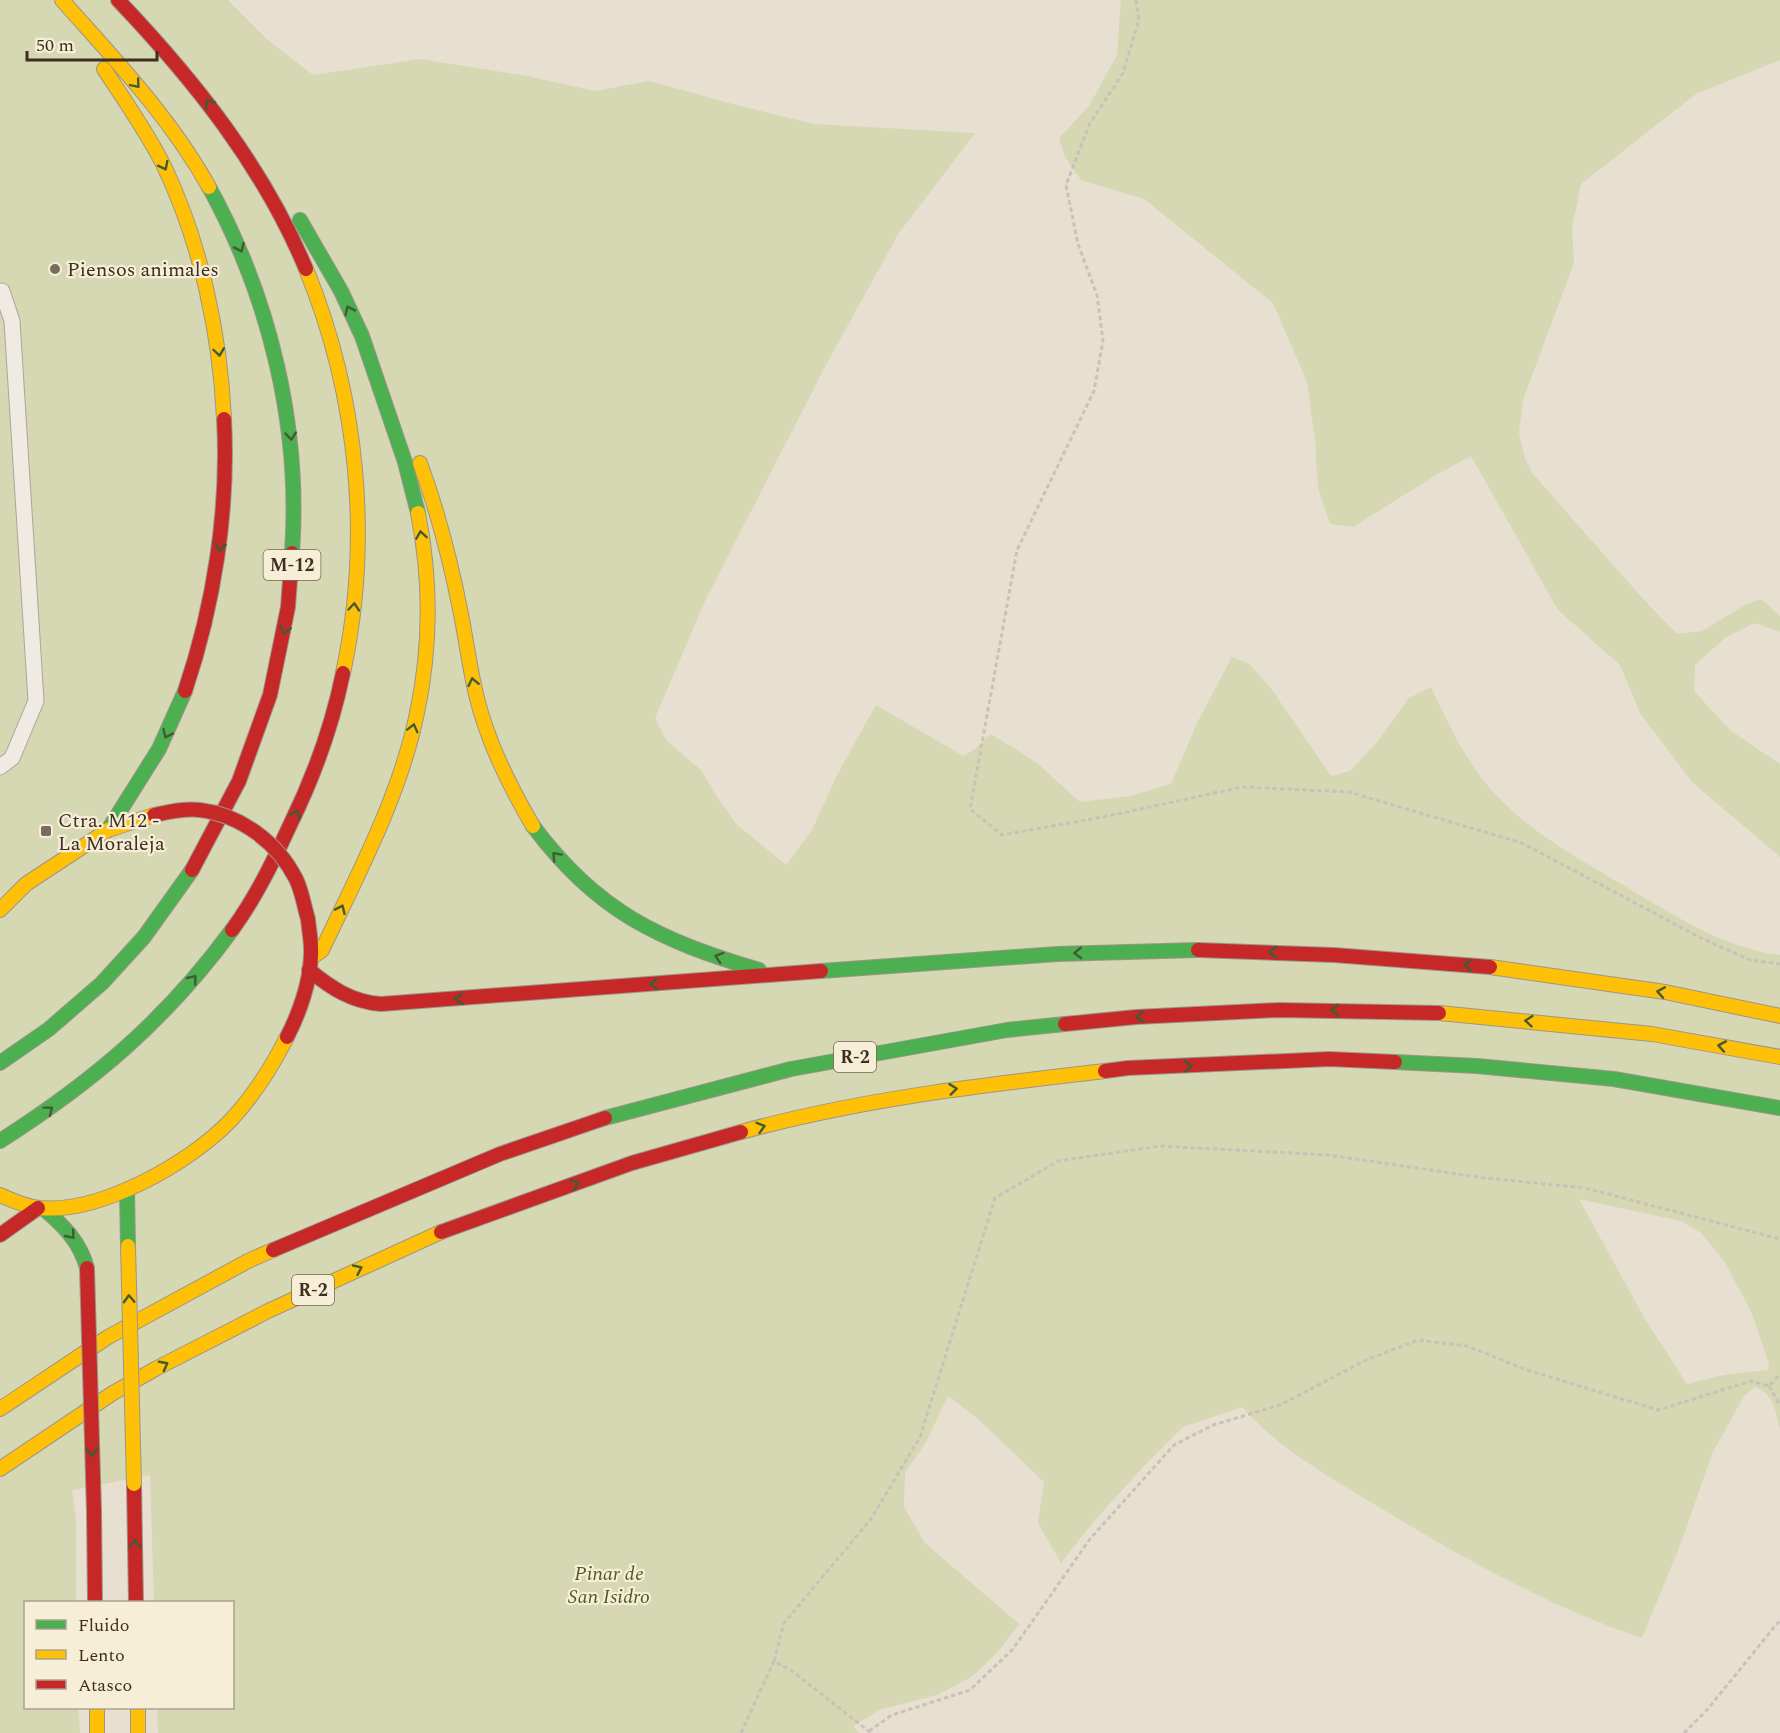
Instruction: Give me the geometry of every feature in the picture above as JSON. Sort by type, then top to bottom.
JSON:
[{"type":"main road","name":"M-12","points":[[0,1063],[55,1025],[100,983],[143,937],[210,841],[242,774],[275,677],[289,612],[295,533],[296,485],[290,425],[282,381],[264,311],[241,252],[226,220],[168,122],[62,0]]},
{"type":"main road","points":[[0,1141],[41,1115],[102,1069],[148,1028],[180,995],[217,950],[256,894],[316,769],[337,698],[353,620],[359,550],[356,475],[341,378],[328,331],[295,244],[243,151],[203,95],[118,0]]},
{"type":"main road","points":[[84,24],[97,58],[154,146],[171,180],[188,226],[205,279],[216,333],[223,385],[226,440],[222,531],[216,569],[191,672],[160,748],[108,830]]},
{"type":"main road","points":[[243,151],[276,180]]},
{"type":"main road","points":[[294,210],[335,280],[399,410],[433,497],[461,615],[473,684],[486,729],[508,787],[531,825],[548,848],[584,884],[648,929],[683,945],[775,974]]},
{"type":"main road","points":[[310,964],[322,950],[399,778],[417,715],[427,648],[426,565],[419,525],[407,469],[361,335]]},
{"type":"main road","points":[[0,910],[26,884],[108,830],[154,815],[200,810],[240,823],[263,838],[281,857],[296,879],[308,919],[310,964],[296,1022],[263,1082],[230,1121],[194,1153],[127,1190],[70,1207],[41,1208],[19,1204],[0,1195]]},
{"type":"main road","points":[[9,885],[26,884]]},
{"type":"main road","points":[[310,964],[330,988],[364,1004],[381,1004],[1057,954],[1194,950],[1269,952],[1447,962],[1522,970],[1665,992],[1780,1016]]},
{"type":"main road","name":"R-2","points":[[0,1409],[108,1336],[248,1261],[500,1154],[611,1116],[791,1069],[1007,1030],[1136,1017],[1279,1010],[1414,1012],[1493,1017],[1652,1034],[1780,1057]]},
{"type":"main road","name":"R-2","points":[[0,1469],[113,1393],[268,1311],[425,1238],[632,1163],[774,1123],[943,1090],[1128,1068],[1329,1059],[1477,1066],[1614,1079],[1780,1108]]},
{"type":"main road","points":[[127,1190],[136,1601]]},
{"type":"main road","points":[[0,1235],[41,1208]]},
{"type":"main road","points":[[41,1208],[69,1231],[84,1252],[87,1268],[95,1601]]},
{"type":"main road","points":[[0,1480],[113,1393]]},
{"type":"main road","points":[[97,1709],[97,1733]]},
{"type":"main road","points":[[138,1709],[138,1733]]},
{"type":"street","points":[[0,767],[12,758],[36,701],[12,321],[2,291]]},
{"type":"path","points":[[1136,0],[1139,20],[1123,73],[1089,125],[1066,185],[1078,244],[1097,296],[1102,330],[1103,341],[1094,391],[1017,550],[970,809],[1002,836],[1242,787],[1349,792],[1522,843],[1703,939],[1750,960],[1780,964]]},
{"type":"path","points":[[741,1733],[774,1661],[784,1623],[871,1519],[920,1437],[995,1198],[1058,1161],[1160,1146],[1328,1155],[1485,1178],[1585,1188],[1780,1239]]},
{"type":"path","points":[[774,1661],[792,1671],[870,1732],[892,1715],[970,1690],[1013,1649],[1090,1539],[1174,1445],[1213,1425],[1280,1404],[1366,1360],[1418,1340],[1467,1346],[1527,1370],[1658,1410],[1751,1381],[1769,1386],[1780,1405]]},
{"type":"path","points":[[1769,1386],[1780,1374]]},
{"type":"path","points":[[1684,1733],[1707,1710],[1780,1620]]},
{"type":"green space","name":"Pinar de San Isidro","points":[[0,0],[228,0],[268,40],[313,75],[420,59],[527,76],[595,91],[649,81],[814,124],[975,133],[899,233],[827,363],[705,601],[655,718],[666,740],[701,770],[736,824],[786,865],[812,830],[837,775],[876,705],[963,756],[975,749],[991,734],[1037,763],[1080,802],[1130,796],[1171,784],[1198,721],[1232,657],[1249,664],[1270,687],[1331,776],[1350,771],[1378,741],[1409,698],[1431,687],[1468,759],[1487,785],[1511,810],[1541,834],[1698,928],[1738,945],[1780,955],[1780,1429],[1770,1398],[1755,1387],[1744,1396],[1712,1454],[1681,1543],[1642,1638],[1538,1595],[1438,1542],[1304,1460],[1271,1436],[1242,1407],[1183,1427],[1095,1520],[1061,1563],[1038,1523],[1044,1482],[979,1420],[948,1396],[926,1442],[905,1473],[904,1507],[925,1543],[1019,1624],[998,1652],[973,1676],[937,1695],[879,1710],[853,1726],[859,1733],[158,1733],[157,1709],[234,1709],[234,1601],[154,1601],[150,1475],[72,1490],[76,1518],[76,1601],[24,1601],[24,1709],[78,1709],[80,1733],[0,1733]],"holes":[[[1579,1199],[1681,1221],[1701,1233],[1724,1261],[1751,1311],[1769,1364],[1768,1370],[1724,1375],[1687,1384],[1645,1319]]]},
{"type":"green space","points":[[1121,0],[1780,0],[1780,60],[1696,94],[1581,184],[1572,228],[1574,263],[1523,400],[1519,432],[1524,456],[1532,473],[1677,634],[1702,631],[1745,605],[1761,599],[1780,616],[1780,632],[1754,623],[1725,638],[1695,665],[1694,691],[1730,730],[1780,764],[1780,857],[1692,782],[1640,713],[1620,665],[1558,610],[1471,456],[1353,527],[1330,524],[1318,488],[1315,440],[1307,382],[1273,303],[1144,199],[1081,180],[1065,157],[1059,138],[1089,106],[1117,55]]},
{"type":"traffic: fast","points":[[209,187],[249,273],[277,364],[286,411],[291,458],[294,506],[292,553]]},
{"type":"traffic: fast","points":[[300,220],[341,291],[362,336],[405,462],[418,513]]},
{"type":"traffic: fast","points":[[108,830],[159,749],[185,691]]},
{"type":"traffic: fast","points":[[533,826],[581,881],[632,919],[690,947],[759,970]]},
{"type":"traffic: fast","points":[[0,1063],[49,1029],[102,983],[144,937],[192,870]]},
{"type":"traffic: fast","points":[[0,1141],[67,1095],[126,1047],[181,993],[232,930]]},
{"type":"traffic: fast","points":[[821,971],[1057,954],[1198,950]]},
{"type":"traffic: fast","points":[[605,1118],[791,1069],[1007,1030],[1065,1024]]},
{"type":"traffic: fast","points":[[1395,1062],[1477,1066],[1614,1079],[1780,1108]]},
{"type":"traffic: fast","points":[[127,1190],[128,1246]]},
{"type":"traffic: fast","points":[[44,1209],[70,1235],[80,1250],[87,1268]]},
{"type":"traffic: slow","points":[[62,0],[122,67],[159,113],[194,161],[209,187]]},
{"type":"traffic: slow","points":[[104,69],[136,117],[164,166],[188,226],[213,322],[224,419]]},
{"type":"traffic: slow","points":[[306,269],[324,317],[338,367],[355,468],[358,520],[357,571],[352,622],[343,673]]},
{"type":"traffic: slow","points":[[420,463],[433,500],[448,557],[480,709],[500,762],[533,826]]},
{"type":"traffic: slow","points":[[311,958],[322,950],[377,834],[410,744],[422,688],[428,613],[425,563],[418,513]]},
{"type":"traffic: slow","points":[[0,910],[26,884],[108,830],[154,815]]},
{"type":"traffic: slow","points":[[1490,967],[1665,992],[1780,1016]]},
{"type":"traffic: slow","points":[[1439,1013],[1652,1034],[1780,1057]]},
{"type":"traffic: slow","points":[[0,1195],[34,1207],[63,1208],[89,1203],[116,1194],[168,1168],[192,1153],[231,1120],[262,1080],[287,1037]]},
{"type":"traffic: slow","points":[[741,1132],[786,1120],[922,1094],[1105,1071]]},
{"type":"traffic: slow","points":[[0,1469],[113,1393],[157,1368],[268,1311],[441,1232]]},
{"type":"traffic: slow","points":[[128,1246],[134,1484]]},
{"type":"traffic: slow","points":[[0,1409],[108,1337],[248,1261],[273,1250]]},
{"type":"traffic: slow","points":[[97,1709],[97,1733]]},
{"type":"traffic: slow","points":[[138,1709],[138,1733]]},
{"type":"traffic: jam","points":[[118,0],[200,93],[248,160],[289,231],[306,269]]},
{"type":"traffic: jam","points":[[185,691],[204,625],[217,557],[224,488],[224,419]]},
{"type":"traffic: jam","points":[[192,870],[239,781],[270,695],[288,607],[292,553]]},
{"type":"traffic: jam","points":[[232,930],[264,879],[307,788],[328,732],[343,673]]},
{"type":"traffic: jam","points":[[154,815],[183,810],[200,810],[230,818],[257,833],[269,843],[288,866],[298,884],[308,919]]},
{"type":"traffic: jam","points":[[287,1037],[300,1008],[309,977],[311,942],[308,919]]},
{"type":"traffic: jam","points":[[1198,950],[1334,955],[1490,967]]},
{"type":"traffic: jam","points":[[309,970],[342,993],[370,1003],[381,1004],[821,971]]},
{"type":"traffic: jam","points":[[1065,1024],[1136,1017],[1279,1010],[1439,1013]]},
{"type":"traffic: jam","points":[[1105,1071],[1329,1059],[1395,1062]]},
{"type":"traffic: jam","points":[[273,1250],[500,1154],[605,1118]]},
{"type":"traffic: jam","points":[[441,1232],[632,1163],[741,1132]]},
{"type":"traffic: jam","points":[[0,1235],[38,1208]]},
{"type":"traffic: jam","points":[[87,1268],[94,1511]]},
{"type":"traffic: jam","points":[[134,1484],[136,1601]]},
{"type":"traffic: jam","points":[[94,1511],[95,1601]]},
{"type":"place","name":"Piensos animales","points":[[55,269]]},
{"type":"place","name":"Ctra. M12 - La Moraleja","points":[[46,831]]}]
